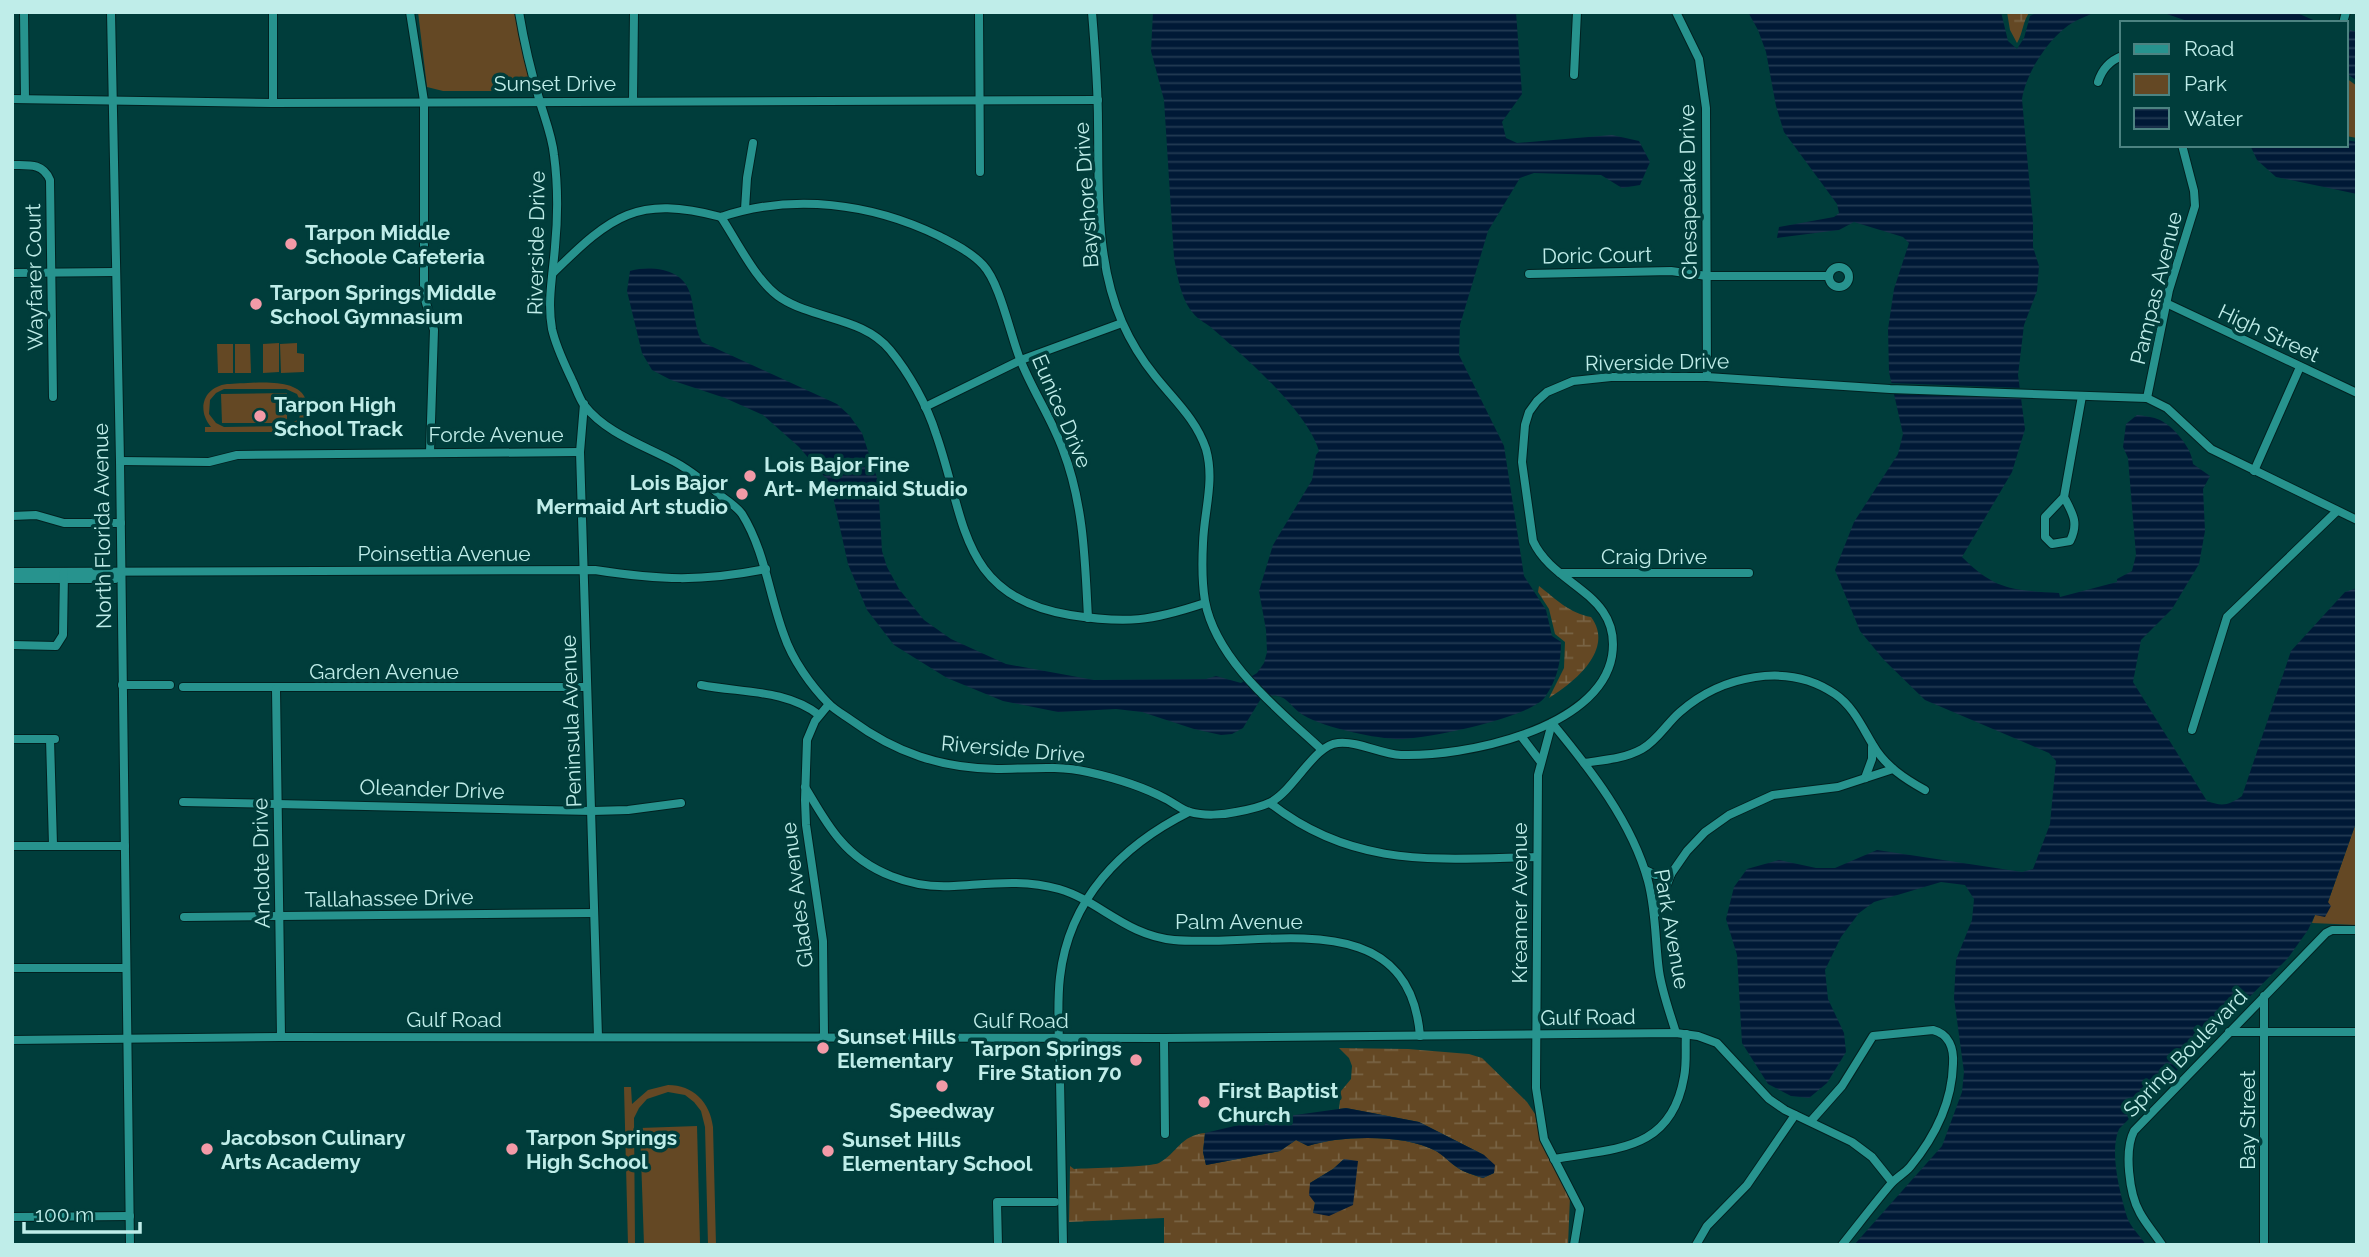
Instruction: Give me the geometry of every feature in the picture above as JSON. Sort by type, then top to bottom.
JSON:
[{"type":"street","points":[[24,12],[25,99]]},
{"type":"street","name":"North Florida Avenue","points":[[111,12],[121,523],[130,1245]]},
{"type":"street","points":[[273,12],[273,103]]},
{"type":"street","points":[[410,12],[424,101],[424,296],[434,330],[430,452]]},
{"type":"street","name":"Riverside Drive","points":[[519,12],[549,130],[556,172],[557,230],[550,307],[552,330],[584,404],[632,442],[673,460],[740,511],[766,569],[783,634],[807,676],[829,704],[867,732],[897,749],[922,758],[973,767],[1045,767],[1085,771],[1137,786],[1189,812],[1228,814],[1270,803],[1295,782],[1321,749],[1339,743],[1388,754],[1430,754],[1472,749],[1521,736],[1552,723],[1594,690],[1606,672],[1612,648],[1611,629],[1602,609],[1592,597],[1538,553],[1529,522],[1521,462],[1522,441],[1529,412],[1546,392],[1560,385],[1588,378],[1707,377],[1890,389],[2147,398]]},
{"type":"street","points":[[634,12],[634,100]]},
{"type":"street","points":[[979,12],[980,172]]},
{"type":"street","name":"Bayshore Drive","points":[[1092,12],[1103,248],[1122,323],[1153,373],[1193,420],[1205,447],[1211,474],[1203,542],[1205,603],[1224,648],[1242,673],[1321,749]]},
{"type":"street","points":[[1574,75],[1577,12]]},
{"type":"street","name":"Chesapeake Drive","points":[[1676,12],[1699,59],[1706,108],[1707,377]]},
{"type":"street","points":[[2098,82],[2110,62],[2120,57]]},
{"type":"street","name":"Sunset Drive","points":[[12,99],[273,103],[980,98],[1098,100]]},
{"type":"street","points":[[553,273],[608,224],[626,215],[674,207],[721,217],[745,209],[747,178],[754,143]]},
{"type":"street","name":"Pampas Avenue","points":[[2147,398],[2166,303],[2195,206],[2183,147]]},
{"type":"street","name":"Wayfarer Court","points":[[12,165],[34,165],[43,169],[50,180],[53,397]]},
{"type":"street","name":"Eunice Drive","points":[[745,209],[805,203],[872,212],[931,232],[965,251],[984,266],[996,290],[1021,360],[1059,440],[1077,492],[1084,543],[1088,618]]},
{"type":"street","points":[[721,217],[775,294],[790,303],[870,333],[890,350],[925,407],[937,436],[958,514],[972,551],[980,566],[999,585],[1021,599],[1049,611],[1088,618],[1132,621],[1159,617],[1205,603]]},
{"type":"street","name":"Doric Court","points":[[1529,274],[1671,271],[1707,276],[1829,276]]},
{"type":"street","points":[[12,273],[115,272]]},
{"type":"street","name":"High Street","points":[[2166,303],[2357,393]]},
{"type":"street","points":[[925,407],[1021,360],[1122,323]]},
{"type":"street","points":[[2254,471],[2300,367]]},
{"type":"street","points":[[2064,497],[2076,520],[2075,531],[2070,541],[2052,544],[2045,537],[2045,517],[2064,497],[2082,396]]},
{"type":"street","points":[[2147,398],[2167,408],[2211,449],[2357,520]]},
{"type":"street","name":"Peninsula Avenue","points":[[584,404],[580,452],[598,1037]]},
{"type":"street","name":"Forde Avenue","points":[[120,461],[209,462],[237,456],[430,452],[580,452]]},
{"type":"street","points":[[2192,730],[2227,617],[2337,511]]},
{"type":"street","points":[[12,516],[36,515],[64,523],[121,523]]},
{"type":"street","name":"Poinsettia Avenue","points":[[64,576],[121,571],[583,570],[672,579],[716,578],[766,569]]},
{"type":"street","points":[[12,572],[64,576]]},
{"type":"street","name":"Craig Drive","points":[[1560,573],[1749,573]]},
{"type":"street","points":[[12,579],[64,576]]},
{"type":"street","points":[[12,645],[56,646],[60,642],[64,576]]},
{"type":"street","points":[[1584,763],[1619,757],[1643,749],[1679,712],[1709,692],[1737,681],[1772,675],[1802,680],[1835,694],[1861,723],[1872,744],[1893,769],[1925,790]]},
{"type":"street","points":[[122,685],[170,685]]},
{"type":"street","points":[[701,685],[770,694],[793,700],[819,715],[829,704]]},
{"type":"street","name":"Garden Avenue","points":[[183,687],[586,687]]},
{"type":"street","name":"Anclote Drive","points":[[276,689],[281,1037]]},
{"type":"street","name":"Glades Avenue","points":[[819,715],[807,740],[805,787],[806,825],[823,941],[824,1036]]},
{"type":"street","name":"Kreamer Avenue","points":[[1552,723],[1538,775],[1536,1088],[1544,1139],[1580,1209],[1574,1245]]},
{"type":"street","name":"Park Avenue","points":[[1552,723],[1584,763],[1627,826],[1645,870],[1655,915],[1659,975],[1681,1033],[1685,1073],[1679,1101],[1661,1129],[1653,1135],[1622,1147],[1554,1158]]},
{"type":"street","points":[[1521,736],[1540,761]]},
{"type":"street","points":[[12,739],[52,739],[53,845]]},
{"type":"street","points":[[1865,778],[1872,758],[1872,744]]},
{"type":"street","points":[[1655,915],[1671,874],[1687,851],[1705,832],[1736,810],[1773,795],[1838,787],[1893,769]]},
{"type":"street","name":"Palm Avenue","points":[[805,787],[842,843],[864,860],[898,878],[942,887],[994,882],[1031,884],[1064,891],[1129,927],[1162,938],[1214,941],[1321,938],[1365,949],[1385,961],[1400,976],[1416,1005],[1420,1036]]},
{"type":"street","name":"Oleander Drive","points":[[183,802],[592,811],[628,810],[681,803]]},
{"type":"street","points":[[1270,803],[1320,835],[1385,855],[1436,859],[1537,857]]},
{"type":"street","points":[[1063,1245],[1059,992],[1062,963],[1071,932],[1085,902],[1119,858],[1149,834],[1189,812]]},
{"type":"street","points":[[12,846],[125,846]]},
{"type":"street","points":[[1645,870],[1656,875],[1671,874]]},
{"type":"street","name":"Tallahassee Drive","points":[[184,917],[594,913]]},
{"type":"street","name":"Spring Boulevard","points":[[2162,1245],[2140,1213],[2133,1197],[2128,1148],[2134,1131],[2326,933],[2332,930],[2357,930]]},
{"type":"street","points":[[12,968],[126,968]]},
{"type":"street","name":"Bay Street","points":[[2264,996],[2264,1245]]},
{"type":"street","points":[[1811,1121],[1842,1086],[1873,1036],[1937,1030],[1949,1041],[1954,1056],[1950,1093],[1931,1137],[1910,1167],[1892,1182],[1842,1245]]},
{"type":"street","points":[[2230,1032],[2357,1032]]},
{"type":"street","name":"Gulf Road","points":[[12,1040],[824,1036],[1164,1038],[1681,1033],[1717,1043],[1732,1056],[1761,1092],[1778,1106],[1840,1135],[1863,1150],[1892,1182]]},
{"type":"street","points":[[1164,1038],[1165,1134]]},
{"type":"street","points":[[1696,1245],[1707,1226],[1747,1185],[1795,1115]]},
{"type":"street","points":[[998,1245],[997,1202],[1055,1202]]},
{"type":"street","points":[[12,1217],[130,1216]]},
{"type":"green space","points":[[418,12],[515,12],[533,91],[443,91],[427,87]]},
{"type":"green space","points":[[2007,12],[2030,12],[2017,43],[2010,30]]},
{"type":"green space","points":[[2348,79],[2357,86],[2357,138],[2348,136]]},
{"type":"green space","points":[[279,343],[279,372],[263,373],[263,344]]},
{"type":"green space","points":[[297,343],[297,353],[304,354],[304,372],[281,373],[280,344]]},
{"type":"green space","points":[[217,344],[233,344],[233,373],[218,373]]},
{"type":"green space","points":[[235,344],[250,344],[251,373],[235,373]]},
{"type":"green space","points":[[259,382],[293,387],[301,392],[307,404],[306,414],[299,426],[313,426],[313,432],[205,432],[205,427],[211,427],[206,420],[203,406],[208,394],[219,386]],"holes":[[[224,389],[286,389],[297,394],[302,405],[299,419],[286,426],[224,427],[216,423],[209,414],[210,400]]]},
{"type":"green space","points":[[287,393],[287,423],[222,423],[221,394]]},
{"type":"green space","points":[[1539,586],[1569,609],[1591,617],[1597,629],[1598,641],[1589,663],[1570,683],[1549,698],[1564,668],[1565,642],[1555,634],[1549,609],[1538,592]]},
{"type":"green space","points":[[2357,820],[2357,925],[2312,923],[2315,915],[2328,902]]},
{"type":"green space","points":[[1339,1048],[1408,1049],[1469,1054],[1482,1058],[1527,1102],[1535,1114],[1541,1142],[1570,1197],[1568,1245],[1164,1245],[1164,1218],[1069,1222],[1070,1166],[1074,1169],[1159,1163],[1190,1137],[1205,1133],[1203,1152],[1206,1165],[1280,1151],[1296,1140],[1308,1146],[1337,1140],[1373,1138],[1423,1145],[1439,1153],[1461,1170],[1483,1178],[1494,1173],[1484,1155],[1419,1122],[1346,1108],[1339,1109],[1341,1091],[1351,1079],[1352,1066],[1349,1058]],"holes":[[[1344,1159],[1313,1213],[1315,1203],[1310,1183]]]},
{"type":"green space","points":[[668,1085],[685,1088],[699,1097],[711,1118],[716,1245],[708,1245],[705,1127],[701,1111],[685,1095],[668,1092],[647,1099],[634,1118],[635,1245],[628,1245],[624,1087],[631,1087],[632,1104],[648,1090]]},
{"type":"green space","points":[[697,1126],[700,1244],[644,1245],[640,1128]]},
{"type":"water","points":[[1153,12],[1516,12],[1522,94],[1502,122],[1506,138],[1517,143],[1612,135],[1639,141],[1650,162],[1640,185],[1622,188],[1601,175],[1534,173],[1520,178],[1488,231],[1460,325],[1459,355],[1504,446],[1524,576],[1546,610],[1552,636],[1561,642],[1555,677],[1545,697],[1535,705],[1519,713],[1475,726],[1429,736],[1396,739],[1360,734],[1319,722],[1303,715],[1285,699],[1276,696],[1262,697],[1243,728],[1232,734],[1221,735],[1142,712],[1116,709],[1058,712],[1003,701],[947,678],[894,645],[867,610],[848,564],[830,483],[799,447],[763,415],[725,398],[671,380],[652,370],[642,353],[627,291],[630,271],[663,270],[675,274],[688,289],[702,342],[837,404],[849,415],[862,433],[878,481],[882,551],[887,567],[899,589],[924,620],[951,639],[1006,664],[1094,680],[1206,679],[1216,676],[1241,683],[1257,673],[1267,652],[1259,591],[1273,545],[1312,480],[1319,451],[1302,419],[1289,403],[1242,355],[1195,315],[1183,294],[1174,257],[1164,100],[1151,51]]},
{"type":"water","points":[[1748,12],[2001,12],[2008,41],[2017,49],[2024,38],[2030,16],[2038,12],[2095,12],[2075,21],[2050,42],[2032,70],[2024,89],[2022,99],[2033,247],[2039,266],[2037,291],[2024,325],[2018,375],[2025,429],[2012,472],[1962,557],[1996,583],[2029,591],[2059,593],[2060,597],[2117,582],[2117,579],[2132,571],[2136,555],[2128,458],[2123,447],[2126,424],[2137,415],[2146,416],[2160,420],[2176,433],[2186,445],[2193,464],[2210,476],[2203,489],[2205,531],[2199,564],[2172,609],[2141,640],[2133,682],[2207,801],[2226,804],[2242,796],[2291,651],[2345,592],[2357,588],[2357,820],[2328,902],[2331,906],[2325,917],[2315,915],[2288,958],[2119,1129],[2115,1161],[2121,1196],[2128,1220],[2146,1245],[1854,1245],[1942,1146],[1962,1092],[1964,1072],[1954,998],[1956,960],[1972,920],[1974,899],[1965,885],[1941,882],[1874,902],[1859,913],[1841,937],[1825,970],[1828,999],[1844,1033],[1846,1052],[1827,1083],[1809,1098],[1791,1096],[1768,1084],[1742,1043],[1737,955],[1726,919],[1734,887],[1747,869],[1779,860],[1816,868],[1835,868],[1877,850],[2022,872],[2033,869],[2050,824],[2056,761],[2049,753],[1925,700],[1884,660],[1860,631],[1835,570],[1854,522],[1898,454],[1903,434],[1889,372],[1888,329],[1894,289],[1909,243],[1903,237],[1854,222],[1839,230],[1777,238],[1779,227],[1834,217],[1839,213],[1837,204],[1784,132],[1766,52]]},
{"type":"water","points":[[2161,12],[2295,12],[2315,21],[2187,21]]},
{"type":"water","points":[[2350,30],[2357,32],[2357,81],[2348,74]]},
{"type":"water","points":[[2348,140],[2357,142],[2357,194],[2276,177],[2257,160],[2251,147],[2348,147]]},
{"type":"water","points":[[1346,1108],[1419,1122],[1484,1155],[1495,1165],[1494,1173],[1483,1178],[1461,1170],[1436,1151],[1423,1145],[1373,1138],[1337,1140],[1308,1146],[1296,1140],[1280,1151],[1206,1165],[1203,1152],[1205,1133],[1260,1120]]},
{"type":"water","points":[[1344,1159],[1358,1161],[1353,1205],[1329,1216],[1313,1213],[1315,1203],[1309,1195],[1310,1183]]},
{"type":"pier","points":[[1891,383],[2024,388],[2026,398],[1891,394]]},
{"type":"place","name":"Tarpon Middle Schoole Cafeteria","points":[[291,244]]},
{"type":"place","name":"Tarpon Springs Middle School Gymnasium","points":[[256,304]]},
{"type":"place","name":"Tarpon High School Track","points":[[260,416]]},
{"type":"place","name":"Lois Bajor Fine Art- Mermaid Studio","points":[[750,476]]},
{"type":"place","name":"Lois Bajor Mermaid Art studio","points":[[742,494]]},
{"type":"place","name":"Sunset Hills Elementary","points":[[823,1048]]},
{"type":"place","name":"Tarpon Springs Fire Station 70","points":[[1136,1060]]},
{"type":"place","name":"Speedway","points":[[942,1086]]},
{"type":"place","name":"First Baptist Church","points":[[1204,1102]]},
{"type":"place","name":"Jacobson Culinary Arts Academy","points":[[207,1149]]},
{"type":"place","name":"Tarpon Springs High School","points":[[512,1149]]},
{"type":"place","name":"Sunset Hills Elementary School","points":[[828,1151]]}]
